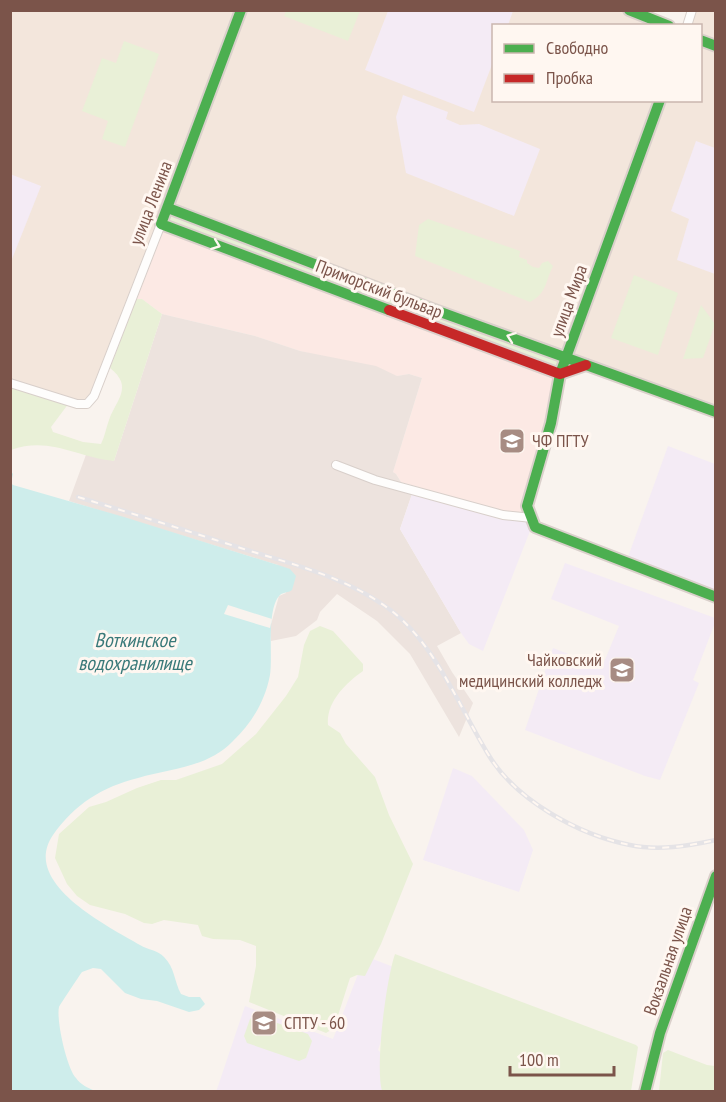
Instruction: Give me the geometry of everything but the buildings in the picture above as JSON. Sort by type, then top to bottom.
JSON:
[{"type":"street","name":"улица Ленина","points":[[10,383],[77,404],[87,404],[94,396],[168,208],[241,10]]},
{"type":"street","points":[[629,10],[664,24]]},
{"type":"street","name":"улица Мира","points":[[532,518],[527,506],[551,423],[560,374],[659,102]]},
{"type":"street","name":"Приморский бульвар","points":[[168,208],[716,412]]},
{"type":"street","name":"Приморский бульвар","points":[[161,224],[560,374]]},
{"type":"street","points":[[560,374],[586,365]]},
{"type":"street","points":[[336,465],[375,480],[503,515],[532,518],[535,527],[716,597]]},
{"type":"street","name":"Вокзальная улица","points":[[645,1092],[660,1033],[716,876]]},
{"type":"shaded area","points":[[629,10],[666,24],[492,24],[492,102],[702,102],[702,40],[715,46],[715,412],[168,208],[87,404],[11,383],[10,11]]},
{"type":"shaded area","points":[[388,11],[513,11],[508,24],[492,24],[492,65],[474,112],[365,70]]},
{"type":"shaded area","points":[[695,11],[715,11],[715,41],[702,35],[702,24],[691,24]]},
{"type":"shaded area","points":[[403,95],[448,112],[446,119],[460,125],[479,124],[540,149],[514,216],[406,173],[396,117]]},
{"type":"shaded area","points":[[696,141],[715,148],[715,274],[677,260],[689,219],[671,211]]},
{"type":"shaded area","points":[[10,174],[41,186],[12,259],[10,258]]},
{"type":"shaded area","points":[[163,229],[558,376],[522,503],[527,514],[502,511],[401,482],[393,472],[422,378],[409,374],[397,376],[300,351],[255,336],[162,314],[142,299],[136,299]]},
{"type":"shaded area","points":[[162,314],[255,336],[300,351],[376,366],[397,376],[409,374],[422,378],[393,472],[401,482],[399,490],[412,494],[400,529],[461,633],[437,646],[473,703],[459,737],[410,654],[377,621],[337,594],[320,612],[317,620],[296,636],[271,641],[270,628],[279,596],[286,593],[278,565],[69,501],[87,452],[114,461]]},
{"type":"shaded area","points":[[668,446],[715,464],[715,592],[628,557]]},
{"type":"shaded area","points":[[412,494],[502,518],[529,520],[532,526],[483,651],[469,644],[461,633],[400,529]]},
{"type":"shaded area","name":"Чайковский медицинский колледж","points":[[565,563],[715,618],[693,680],[699,683],[660,780],[525,730],[553,648],[602,667],[619,626],[551,599]]},
{"type":"shaded area","points":[[453,768],[472,776],[524,830],[533,850],[519,892],[423,860]]},
{"type":"shaded area","name":"СПТУ - 60","points":[[365,956],[404,971],[378,1050],[382,1054],[390,1091],[216,1092],[245,1006],[333,1039]]},
{"type":"green space","points":[[287,10],[360,11],[348,41],[284,16]]},
{"type":"green space","points":[[124,41],[159,54],[125,147],[102,139],[108,121],[82,111],[102,58],[116,63]]},
{"type":"green space","points":[[168,208],[566,358],[560,374],[161,224]]},
{"type":"green space","points":[[428,219],[520,251],[519,257],[527,260],[527,263],[533,267],[539,268],[542,263],[548,261],[553,266],[543,291],[530,302],[415,256],[419,225]]},
{"type":"green space","points":[[634,275],[678,293],[658,355],[611,338]]},
{"type":"green space","points":[[136,299],[142,299],[162,314],[114,461],[50,446],[25,446],[11,450],[11,386],[69,403],[51,427],[53,432],[83,442],[101,444],[122,388],[121,381],[110,368]]},
{"type":"green space","points":[[701,305],[715,324],[703,358],[683,359]]},
{"type":"green space","points":[[320,626],[333,631],[363,664],[363,671],[338,694],[330,709],[328,725],[340,733],[346,744],[375,777],[389,815],[413,864],[381,944],[365,976],[357,975],[350,978],[334,1028],[326,1033],[249,1002],[256,966],[256,946],[240,940],[213,939],[202,936],[198,925],[164,920],[152,924],[144,923],[125,914],[90,905],[77,896],[67,884],[55,858],[59,834],[89,807],[161,780],[176,780],[222,764],[256,734],[286,696],[298,677],[304,645],[310,631]]},
{"type":"green space","points":[[395,954],[636,1045],[638,1047],[631,1091],[382,1091],[380,1063],[382,1023]]},
{"type":"green space","points":[[255,1015],[308,1034],[312,1041],[306,1058],[299,1061],[247,1043],[244,1036],[250,1019]]},
{"type":"green space","points":[[668,1050],[715,1066],[715,1091],[659,1091],[663,1053]]},
{"type":"water","name":"Воткинское водохранилище","points":[[10,470],[13,474],[11,483],[13,485],[278,565],[290,569],[296,576],[292,590],[281,594],[273,611],[271,667],[265,694],[252,719],[240,734],[212,757],[188,766],[125,782],[101,792],[70,814],[53,835],[46,853],[48,870],[58,886],[72,901],[108,927],[162,955],[168,961],[181,994],[200,997],[205,1004],[199,1010],[189,1012],[125,993],[101,969],[93,968],[82,972],[59,1007],[59,1022],[66,1055],[73,1073],[82,1084],[95,1091],[11,1091]]},
{"type":"pier","points":[[228,605],[272,619],[270,628],[224,614]]},
{"type":"railway","points":[[78,497],[336,579],[385,606],[418,637],[431,655],[500,771],[531,800],[570,824],[610,840],[641,847],[673,847],[716,840]]},
{"type":"traffic: fast","points":[[241,10],[161,224],[389,310]]},
{"type":"traffic: fast","points":[[629,10],[664,24]]},
{"type":"traffic: fast","points":[[702,41],[716,46]]},
{"type":"traffic: fast","points":[[659,102],[560,374],[551,423],[527,506],[535,527],[716,597]]},
{"type":"traffic: fast","points":[[168,208],[432,309],[716,412]]},
{"type":"traffic: fast","points":[[645,1092],[660,1033],[716,876]]},
{"type":"traffic: jam","points":[[389,310],[560,374],[586,365]]},
{"type":"place","name":"ЧФ ПГТУ","points":[[512,441]]},
{"type":"place","name":"Чайковский медицинский колледж","points":[[622,670]]},
{"type":"place","name":"СПТУ - 60","points":[[264,1023]]}]
